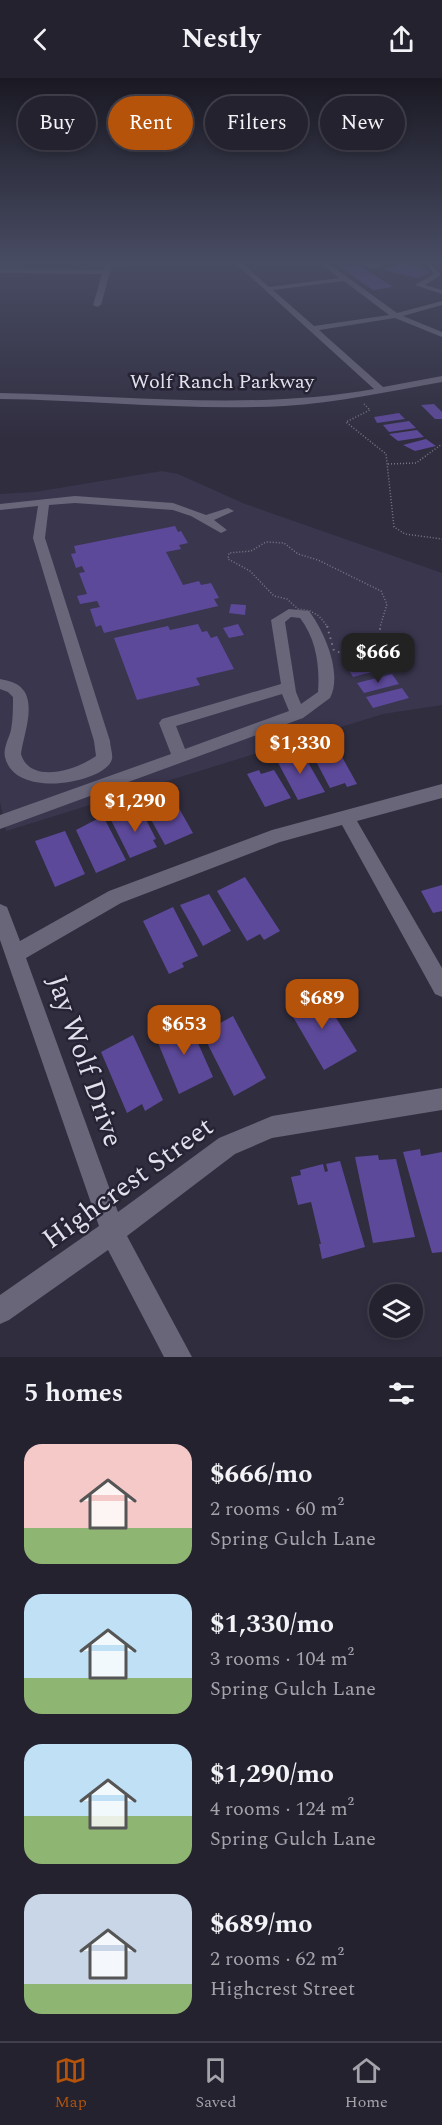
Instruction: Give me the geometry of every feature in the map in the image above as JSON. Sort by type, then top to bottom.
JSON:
[{"type":"street","points":[[303,321],[378,387]]},
{"type":"street","points":[[312,329],[335,326],[358,327],[389,321]]},
{"type":"street","points":[[407,321],[442,335]]},
{"type":"street","name":"Wolf Ranch Parkway","points":[[0,396],[240,404],[309,401],[442,372]]},
{"type":"street","name":"Wolf Ranch Parkway","points":[[0,389],[241,397],[303,394],[442,379]]},
{"type":"street","points":[[0,507],[44,504],[59,500],[169,505],[181,507],[207,519],[221,530]]},
{"type":"street","points":[[0,684],[13,688],[20,696],[20,723],[13,749],[14,759],[27,773],[35,777],[52,779],[84,771],[104,759],[102,741],[39,538],[44,504]]},
{"type":"street","points":[[207,519],[228,511]]},
{"type":"street","points":[[0,822],[298,714],[325,694],[326,687],[321,640],[313,624],[304,614],[289,612],[278,620],[288,687],[298,714]]},
{"type":"street","points":[[180,757],[167,723],[288,687]]},
{"type":"street","points":[[15,954],[115,897],[278,835],[442,791]]},
{"type":"street","points":[[346,817],[442,987]]},
{"type":"street","name":"Jay Wolf Drive","points":[[0,913],[120,1250],[179,1357]]},
{"type":"street","name":"Highcrest Street","points":[[0,1311],[227,1146],[272,1127],[442,1099]]},
{"type":"path","points":[[362,402],[370,410],[346,422],[356,427],[362,436],[382,446],[386,454],[394,527],[405,534],[442,539]]},
{"type":"path","points":[[388,464],[416,463],[442,444]]},
{"type":"path","points":[[266,542],[284,543],[298,554],[377,587],[385,596],[387,604],[376,641],[347,656],[334,651],[329,628],[319,616],[310,611],[298,609],[292,604],[287,599],[270,594],[261,581],[238,563],[230,561],[227,555],[251,551],[266,542]]},
{"type":"shaded area","points":[[162,471],[178,474],[245,504],[442,573],[442,705],[383,714],[6,831],[0,801],[0,494],[35,492]]},
{"type":"building","points":[[434,404],[442,412],[442,419],[435,419],[421,405]]},
{"type":"building","points":[[399,413],[405,419],[377,423],[374,417]]},
{"type":"building","points":[[409,421],[416,428],[389,432],[383,425]]},
{"type":"building","points":[[417,430],[424,437],[398,441],[389,434]]},
{"type":"building","points":[[426,439],[436,446],[415,451],[403,445]]},
{"type":"building","points":[[175,526],[188,543],[179,545],[181,549],[166,552],[183,585],[199,581],[201,585],[211,583],[219,598],[214,599],[218,606],[104,633],[101,625],[96,627],[90,609],[100,607],[97,601],[80,604],[77,596],[87,594],[79,573],[85,572],[82,566],[76,568],[71,554],[76,553],[74,546]]},
{"type":"building","points":[[231,604],[246,605],[245,615],[229,613]]},
{"type":"building","points":[[198,624],[202,632],[207,631],[211,638],[217,636],[234,669],[196,678],[200,685],[137,700],[114,638],[168,626],[170,630]]},
{"type":"building","points":[[238,624],[244,635],[229,638],[223,628]]},
{"type":"building","points":[[380,659],[387,668],[353,677],[347,667]]},
{"type":"building","points":[[392,674],[399,684],[364,693],[357,683]]},
{"type":"building","points":[[402,688],[409,698],[373,708],[366,697]]},
{"type":"building","points":[[323,744],[326,749],[336,746],[357,784],[347,787],[345,783],[330,788],[309,748]]},
{"type":"building","points":[[301,750],[325,792],[298,800],[276,759]]},
{"type":"building","points":[[259,770],[261,774],[274,770],[291,798],[265,807],[247,774]]},
{"type":"building","points":[[164,796],[166,799],[172,796],[193,833],[165,845],[143,805]]},
{"type":"building","points":[[140,808],[156,839],[153,840],[157,847],[130,858],[111,820]]},
{"type":"building","points":[[103,816],[126,860],[96,873],[76,830]]},
{"type":"building","points":[[65,831],[85,874],[55,887],[35,841]]},
{"type":"building","points":[[245,877],[280,931],[264,940],[260,934],[247,941],[217,891]]},
{"type":"building","points":[[442,885],[442,911],[433,913],[421,891]]},
{"type":"building","points":[[209,894],[231,931],[203,946],[180,905]]},
{"type":"building","points":[[173,907],[198,956],[182,963],[184,967],[169,974],[143,921]]},
{"type":"building","points":[[317,988],[357,1051],[324,1070],[289,1010],[306,1001],[302,995]]},
{"type":"building","points":[[186,1016],[213,1077],[179,1094],[156,1038],[175,1029],[172,1023]]},
{"type":"building","points":[[233,1016],[266,1078],[234,1096],[202,1033]]},
{"type":"building","points":[[133,1035],[163,1100],[145,1111],[142,1104],[127,1113],[101,1052]]},
{"type":"building","points":[[420,1149],[421,1156],[442,1152],[442,1252],[432,1253],[403,1152]]},
{"type":"building","points":[[378,1155],[379,1160],[396,1159],[415,1237],[373,1243],[355,1157]]},
{"type":"building","points":[[340,1161],[365,1247],[322,1259],[319,1244],[321,1244],[311,1202],[298,1205],[291,1177],[301,1175],[300,1170],[323,1164],[325,1172],[328,1171],[326,1164]]}]
